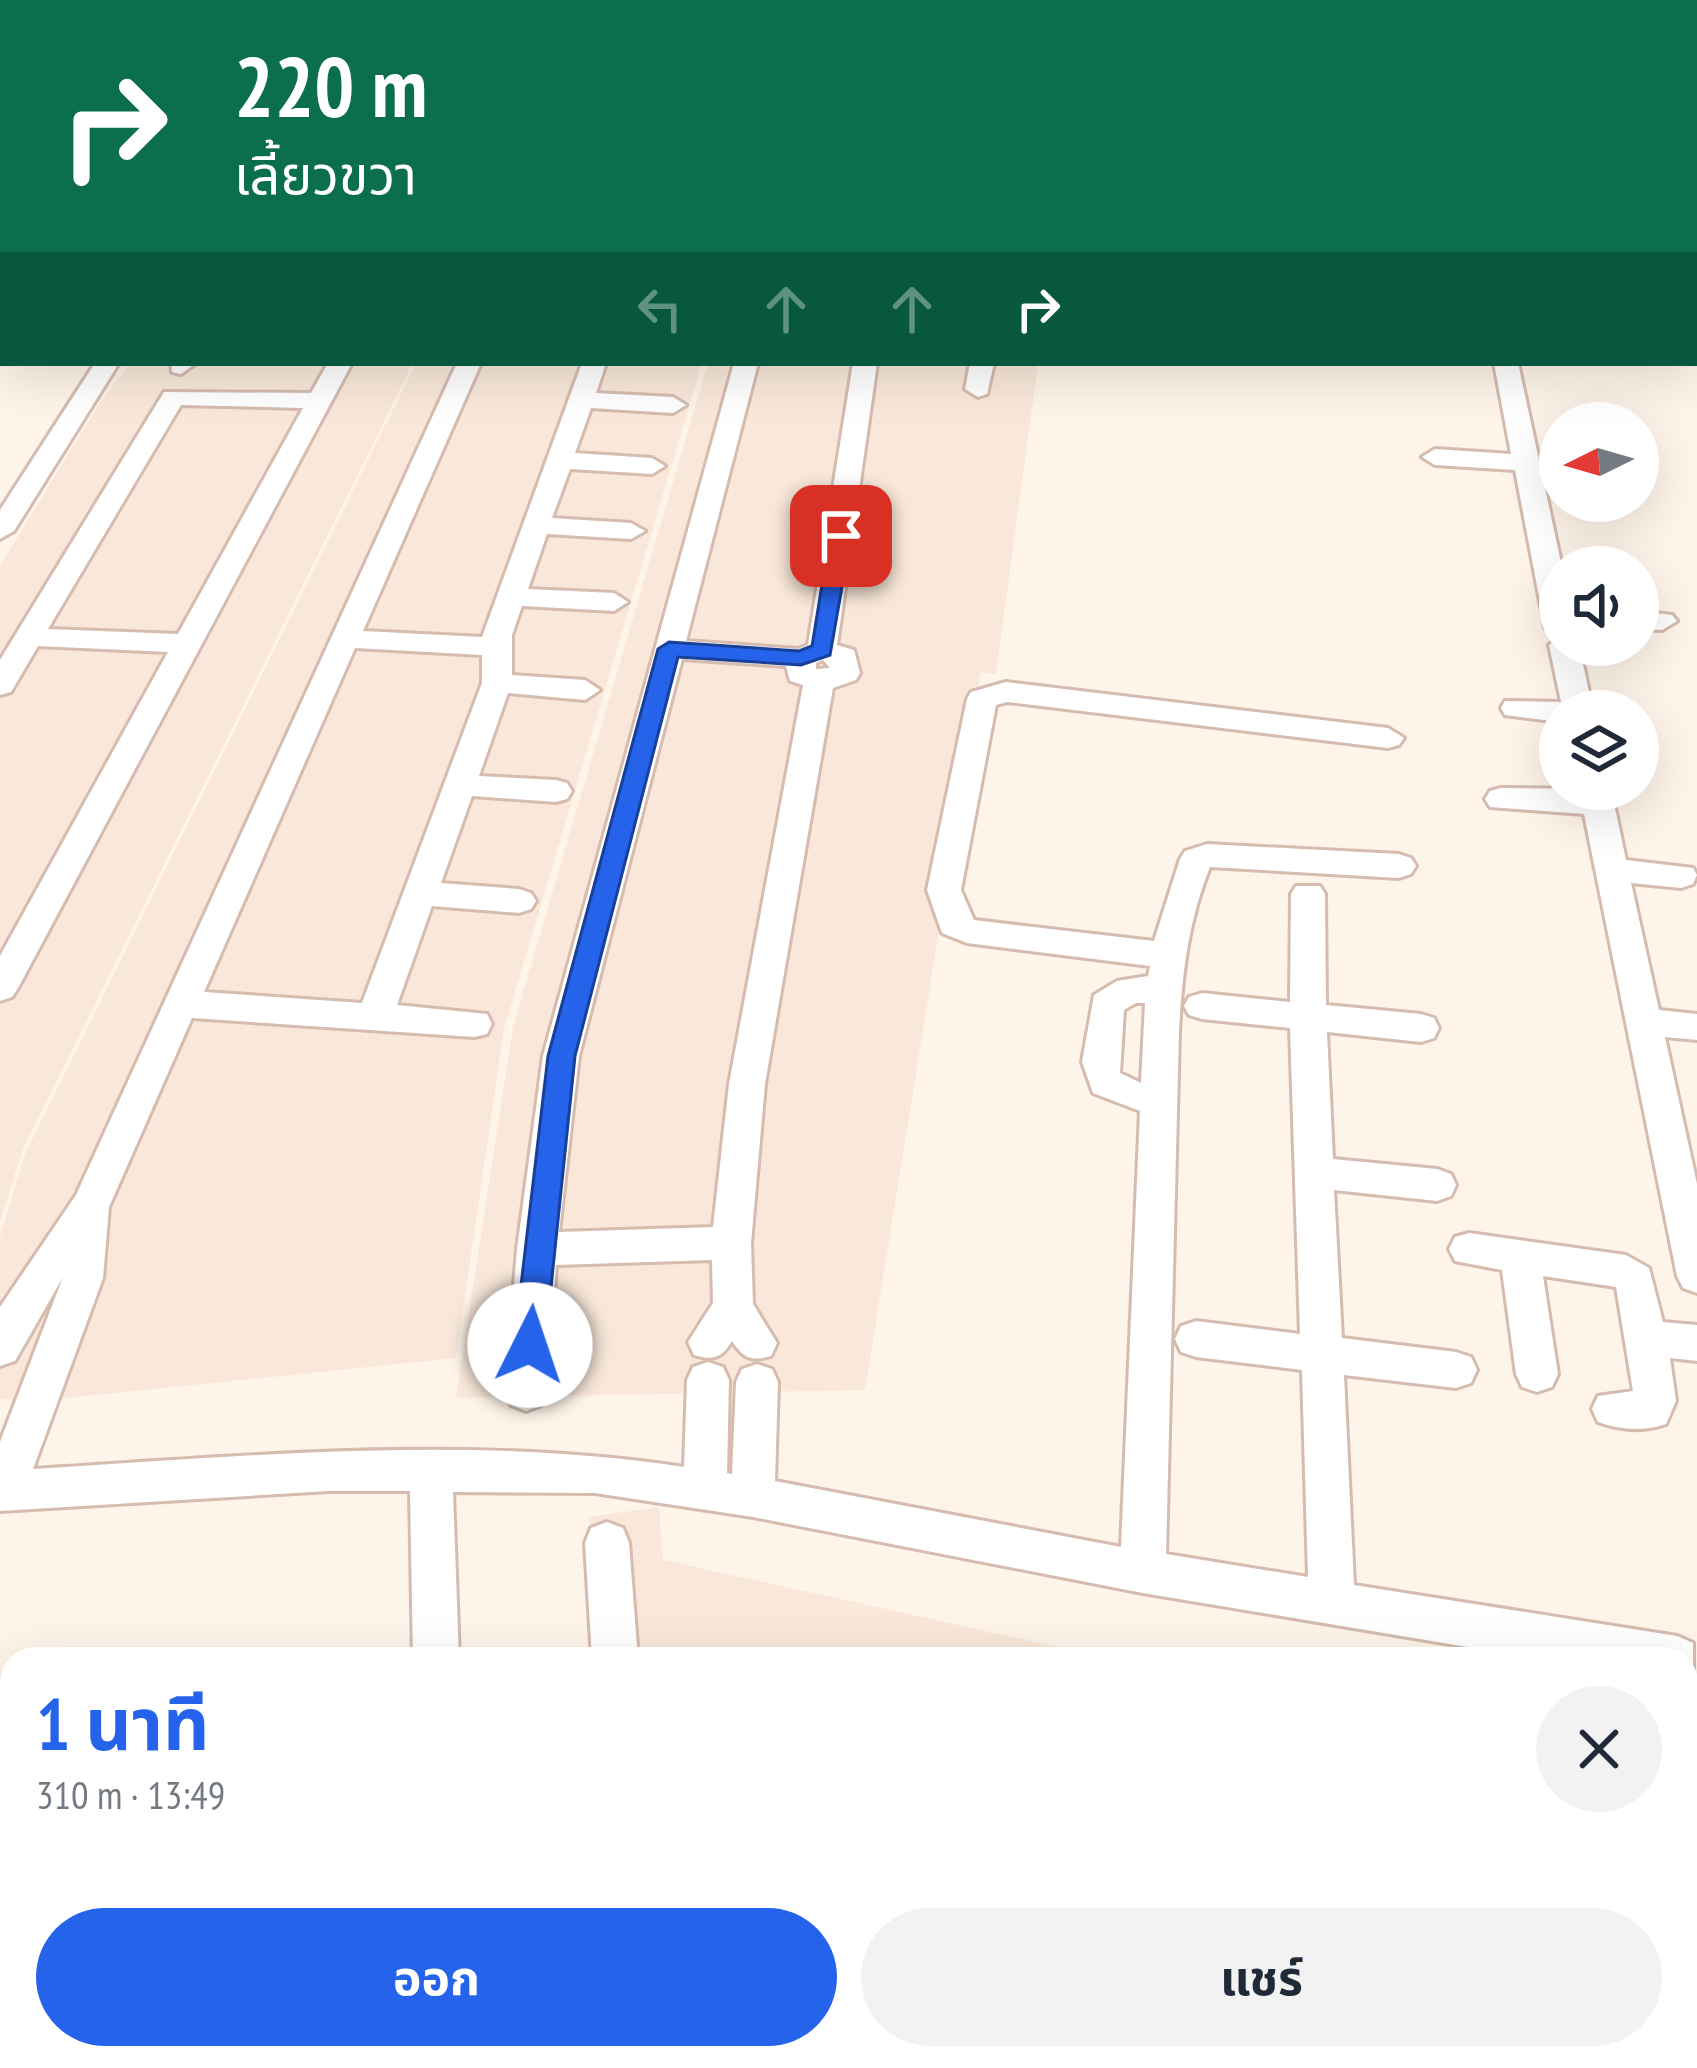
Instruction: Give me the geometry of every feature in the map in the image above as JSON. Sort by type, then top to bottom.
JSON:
[{"type":"street","points":[[0,531],[105,366]]},
{"type":"street","points":[[0,988],[338,366]]},
{"type":"street","points":[[0,1348],[24,1301],[91,1204],[468,366]]},
{"type":"street","points":[[374,1019],[497,683],[501,662],[497,647],[510,597],[592,366]]},
{"type":"street","points":[[526,1392],[537,1249],[561,1056],[745,366]]},
{"type":"street","points":[[753,1497],[757,1362],[733,1306],[731,1243],[747,1084],[864,366]]},
{"type":"street","points":[[1507,366],[1543,546]]},
{"type":"street","points":[[0,685],[173,397],[319,401]]},
{"type":"street","points":[[581,400],[673,405]]},
{"type":"street","points":[[1435,458],[1526,464]]},
{"type":"street","points":[[560,460],[652,466]]},
{"type":"street","points":[[536,525],[631,531]]},
{"type":"street","points":[[510,597],[614,602]]},
{"type":"street","points":[[29,637],[188,644]]},
{"type":"street","points":[[347,639],[497,647]]},
{"type":"street","points":[[669,649],[814,663]]},
{"type":"street","points":[[497,683],[585,690]]},
{"type":"street","points":[[1388,738],[1006,692],[982,699],[944,890],[954,924],[967,931],[1308,1019],[1421,1028]]},
{"type":"street","points":[[1516,708],[1539,710]]},
{"type":"street","points":[[461,785],[556,791]]},
{"type":"street","points":[[1501,799],[1539,798]]},
{"type":"street","points":[[1600,810],[1697,1276]]},
{"type":"street","points":[[1143,1571],[1160,1100],[1180,984],[1173,928],[1197,859],[1222,854],[1399,866]]},
{"type":"street","points":[[1613,870],[1681,876]]},
{"type":"street","points":[[421,893],[519,901]]},
{"type":"street","points":[[1307,894],[1332,1601]]},
{"type":"street","points":[[1160,1100],[1118,1095],[1107,1089],[1101,1076],[1107,1004],[1129,990],[1180,984]]},
{"type":"street","points":[[181,1004],[474,1024]]},
{"type":"street","points":[[1646,1022],[1697,1027]]},
{"type":"street","points":[[1314,1173],[1437,1184]]},
{"type":"street","points":[[91,1204],[83,1277],[2,1491],[328,1471],[595,1473],[1606,1647]]},
{"type":"street","points":[[537,1249],[731,1243]]},
{"type":"street","points":[[1469,1249],[1626,1272],[1635,1280],[1655,1401],[1651,1411],[1613,1409]]},
{"type":"street","points":[[1520,1256],[1537,1374]]},
{"type":"street","points":[[705,1490],[709,1361],[733,1306]]},
{"type":"street","points":[[1646,1337],[1697,1342]]},
{"type":"street","points":[[1196,1339],[1456,1370]]},
{"type":"street","points":[[431,1472],[436,1647]]},
{"type":"street","points":[[607,1543],[614,1647]]},
{"type":"shaded area","points":[[128,366],[412,366],[23,1149],[0,1221],[0,566],[99,404]]},
{"type":"shaded area","points":[[415,366],[701,366],[504,1029],[456,1358],[46,1400],[0,1399],[0,1237],[25,1154]]},
{"type":"shaded area","points":[[707,366],[1038,366],[996,674],[982,672],[980,676],[865,1390],[456,1398],[513,1027]]},
{"type":"shaded area","points":[[659,1507],[663,1560],[1058,1647],[592,1647],[589,1517]]},
{"type":"route","points":[[530,1345],[545,1169],[561,1056],[669,649],[801,658],[822,650],[841,536]]}]
